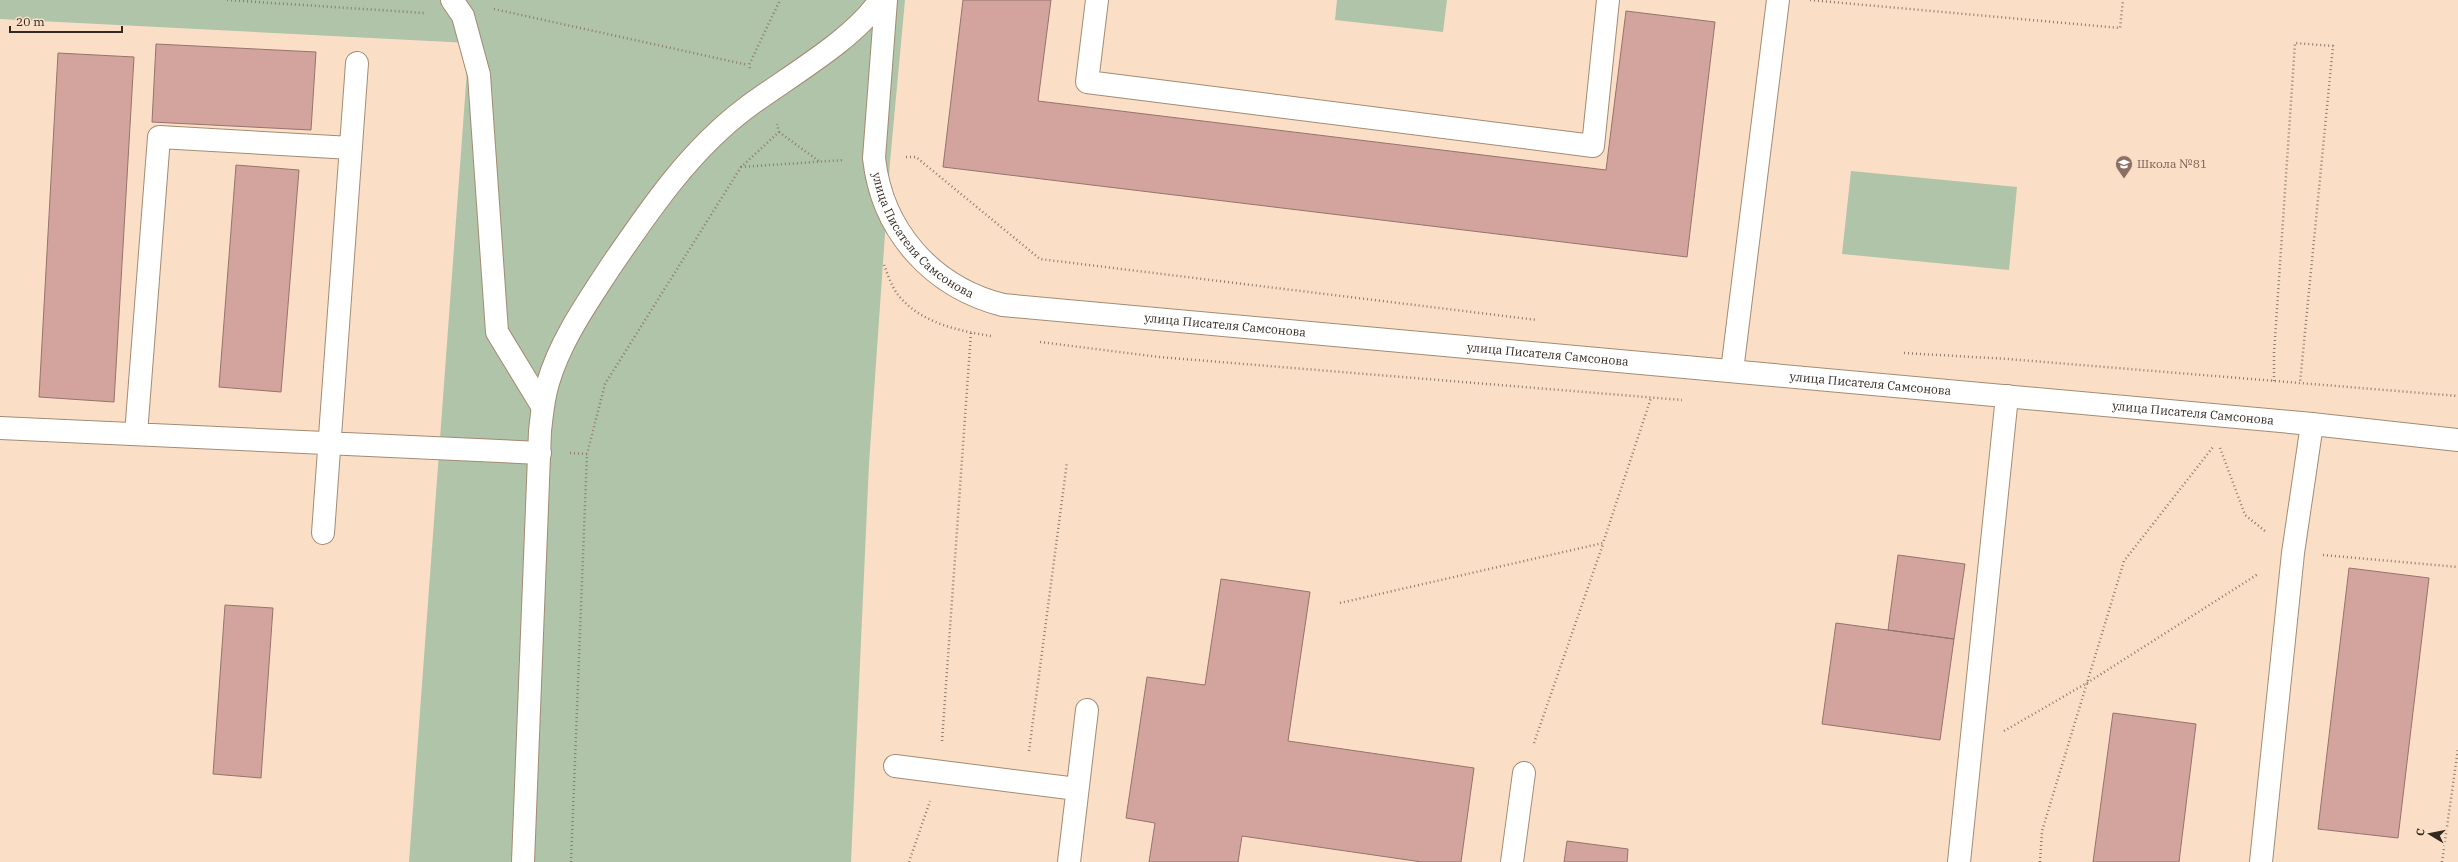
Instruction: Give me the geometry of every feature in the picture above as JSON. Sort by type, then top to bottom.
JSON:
[{"type":"street","points":[[452,0],[463,16],[479,75],[497,332],[542,406]]},
{"type":"street","points":[[523,862],[542,406],[548,383],[566,338],[644,218],[678,174],[700,150],[722,128],[855,29],[880,0]]},
{"type":"street","name":"улица Писателя Самсонова","points":[[886,0],[874,158],[877,183],[884,203],[894,221],[916,253],[943,279],[966,293],[988,301],[1010,305],[2312,424],[2458,440]]},
{"type":"street","points":[[1097,0],[1087,82],[1593,146],[1608,0]]},
{"type":"street","points":[[1732,371],[1778,0]]},
{"type":"street","points":[[323,533],[357,63]]},
{"type":"street","points":[[136,434],[159,137],[351,148]]},
{"type":"street","points":[[1959,862],[2007,396]]},
{"type":"street","points":[[2261,862],[2293,553],[2312,424]]},
{"type":"street","points":[[0,428],[540,453]]},
{"type":"street","points":[[1069,862],[1087,710]]},
{"type":"street","points":[[895,766],[1077,789]]},
{"type":"street","points":[[1512,862],[1524,773]]},
{"type":"path","points":[[780,0],[749,65],[768,93],[780,132],[820,162]]},
{"type":"path","points":[[1810,0],[2120,28],[2123,0]]},
{"type":"path","points":[[2274,381],[2274,345],[2296,43],[2333,46],[2300,383]]},
{"type":"path","points":[[571,862],[587,454],[605,384],[741,167],[780,132]]},
{"type":"path","points":[[874,158],[916,157],[1040,259],[1538,320]]},
{"type":"path","points":[[909,862],[940,772],[971,333]]},
{"type":"path","points":[[1899,353],[2008,359],[2458,396]]},
{"type":"path","points":[[1524,773],[1651,398]]},
{"type":"path","points":[[2040,862],[2042,831],[2124,561],[2218,440],[2244,515],[2293,553],[2458,568]]},
{"type":"path","points":[[1025,782],[1067,462]]},
{"type":"path","points":[[1340,603],[1603,543]]},
{"type":"path","points":[[1970,750],[2087,683],[2293,553]]},
{"type":"path","points":[[2442,862],[2458,748]]},
{"type":"green space","points":[[0,0],[905,0],[890,162],[869,464],[851,862],[409,862],[469,43],[0,19]]},
{"type":"green space","points":[[1337,0],[1447,0],[1443,32],[1335,20]]},
{"type":"green space","points":[[1851,171],[2017,187],[2009,270],[1842,254]]},
{"type":"building","points":[[963,0],[1051,0],[1038,101],[1606,170],[1626,11],[1715,22],[1687,257],[943,167]]},
{"type":"building","points":[[156,44],[316,52],[311,130],[152,122]]},
{"type":"building","points":[[58,53],[134,57],[114,402],[39,397]]},
{"type":"building","points":[[236,165],[299,170],[281,392],[219,387]]},
{"type":"building","points":[[1898,555],[1965,564],[1954,639],[1888,630]]},
{"type":"building","points":[[2349,568],[2429,578],[2398,838],[2318,829]]},
{"type":"building","points":[[1221,579],[1310,592],[1288,741],[1474,768],[1461,862],[1422,862],[1242,836],[1238,862],[1149,862],[1155,823],[1126,818],[1147,677],[1205,685]]},
{"type":"building","points":[[225,605],[273,608],[261,778],[213,774]]},
{"type":"building","points":[[1836,623],[1954,639],[1940,740],[1822,724]]},
{"type":"building","points":[[2113,713],[2196,724],[2179,862],[2093,862]]},
{"type":"building","points":[[1567,841],[1628,849],[1627,862],[1564,862]]},
{"type":"place","name":"Школа №81","points":[[2124,179]]}]
